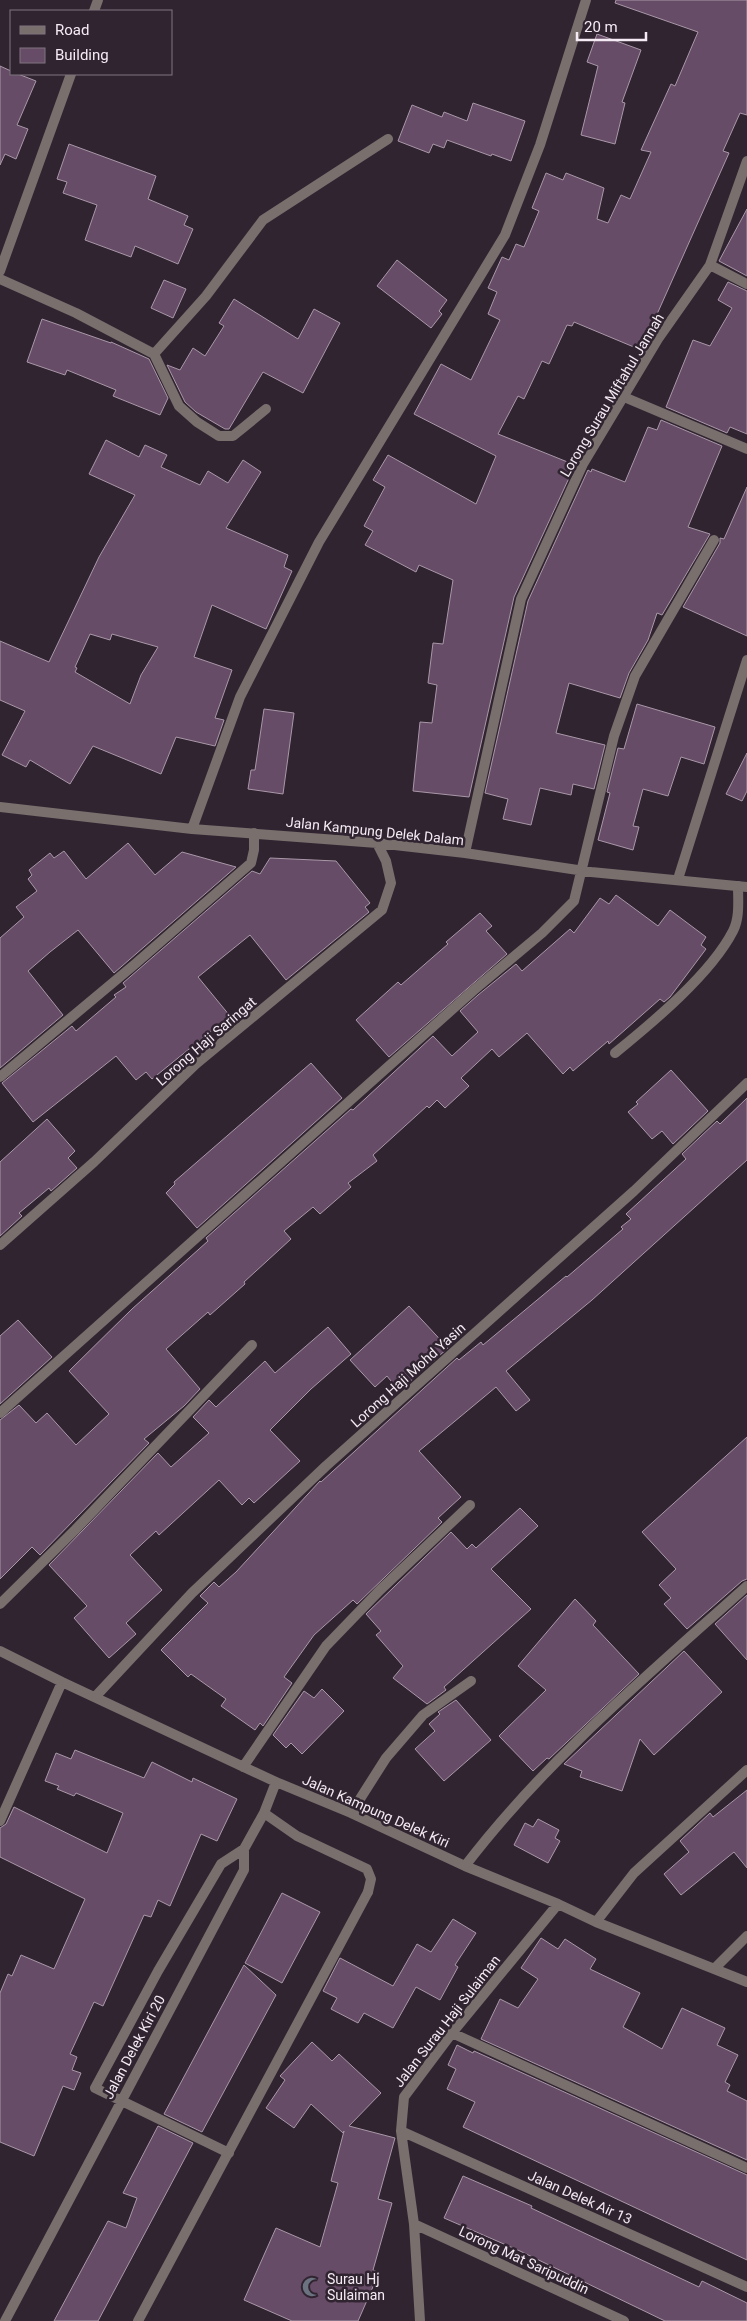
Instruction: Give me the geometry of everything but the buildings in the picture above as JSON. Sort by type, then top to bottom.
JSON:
[{"type":"street","points":[[192,829],[240,697],[319,542],[505,235],[540,145],[586,0]]},
{"type":"street","points":[[0,271],[72,75]]},
{"type":"street","points":[[154,354],[206,296],[263,220],[388,139]]},
{"type":"street","name":"Lorong Surau Miftahul Jannah","points":[[465,853],[521,599],[583,464],[658,339],[710,265],[747,161]]},
{"type":"street","points":[[710,265],[747,284]]},
{"type":"street","points":[[0,279],[76,313],[154,354],[179,406],[197,422],[219,436],[234,436],[266,410]]},
{"type":"street","points":[[624,397],[747,449]]},
{"type":"street","points":[[0,1413],[474,990],[542,933],[574,901],[614,736],[635,676],[714,540]]},
{"type":"street","points":[[678,879],[747,660]]},
{"type":"street","name":"Jalan Kampung Delek Dalam","points":[[0,807],[192,829],[377,843],[465,853],[580,870],[743,886]]},
{"type":"street","points":[[0,1076],[134,965],[245,869],[251,863],[254,850],[254,833]]},
{"type":"street","name":"Lorong Haji Saringat","points":[[0,1246],[87,1169],[196,1064],[382,910],[391,882],[386,861],[377,843]]},
{"type":"street","points":[[615,1053],[658,1018],[712,961],[733,931],[743,886]]},
{"type":"street","name":"Lorong Haji Mohd Yasin","points":[[95,1697],[192,1593],[312,1480],[634,1191],[747,1083]]},
{"type":"street","points":[[0,1604],[75,1530],[252,1345]]},
{"type":"street","points":[[243,1767],[326,1646],[380,1590],[470,1505]]},
{"type":"street","points":[[465,1866],[520,1800],[586,1734],[747,1586]]},
{"type":"street","name":"Jalan Kampung Delek Kiri","points":[[0,1651],[243,1767],[351,1813],[465,1866],[558,1904],[596,1922],[716,1968],[747,1982]]},
{"type":"street","points":[[351,1813],[386,1758],[423,1715],[471,1681]]},
{"type":"street","points":[[0,1821],[62,1682]]},
{"type":"street","points":[[596,1922],[634,1874],[747,1770]]},
{"type":"street","name":"Jalan Delek Kiri 20","points":[[122,2100],[95,2088],[158,1971],[221,1864],[244,1849],[264,1813],[276,1782]]},
{"type":"street","points":[[138,2321],[368,1892],[371,1880],[367,1869],[297,1836],[264,1813]]},
{"type":"street","name":"Jalan Delek Kiri 20","points":[[4,2321],[244,1870],[244,1849]]},
{"type":"street","name":"Jalan Surau Haji Sulaiman","points":[[420,2321],[414,2224],[408,2190],[402,2131],[404,2097],[452,2033],[558,1904]]},
{"type":"street","points":[[716,1968],[747,1936]]},
{"type":"street","points":[[452,2033],[747,2168]]},
{"type":"street","points":[[122,2100],[228,2153]]},
{"type":"street","name":"Jalan Delek Air 13","points":[[402,2131],[747,2287]]},
{"type":"street","name":"Lorong Mat Saripuddin","points":[[414,2224],[624,2321]]},
{"type":"place","name":"Surau Hj Sulaiman","points":[[312,2287]]}]
